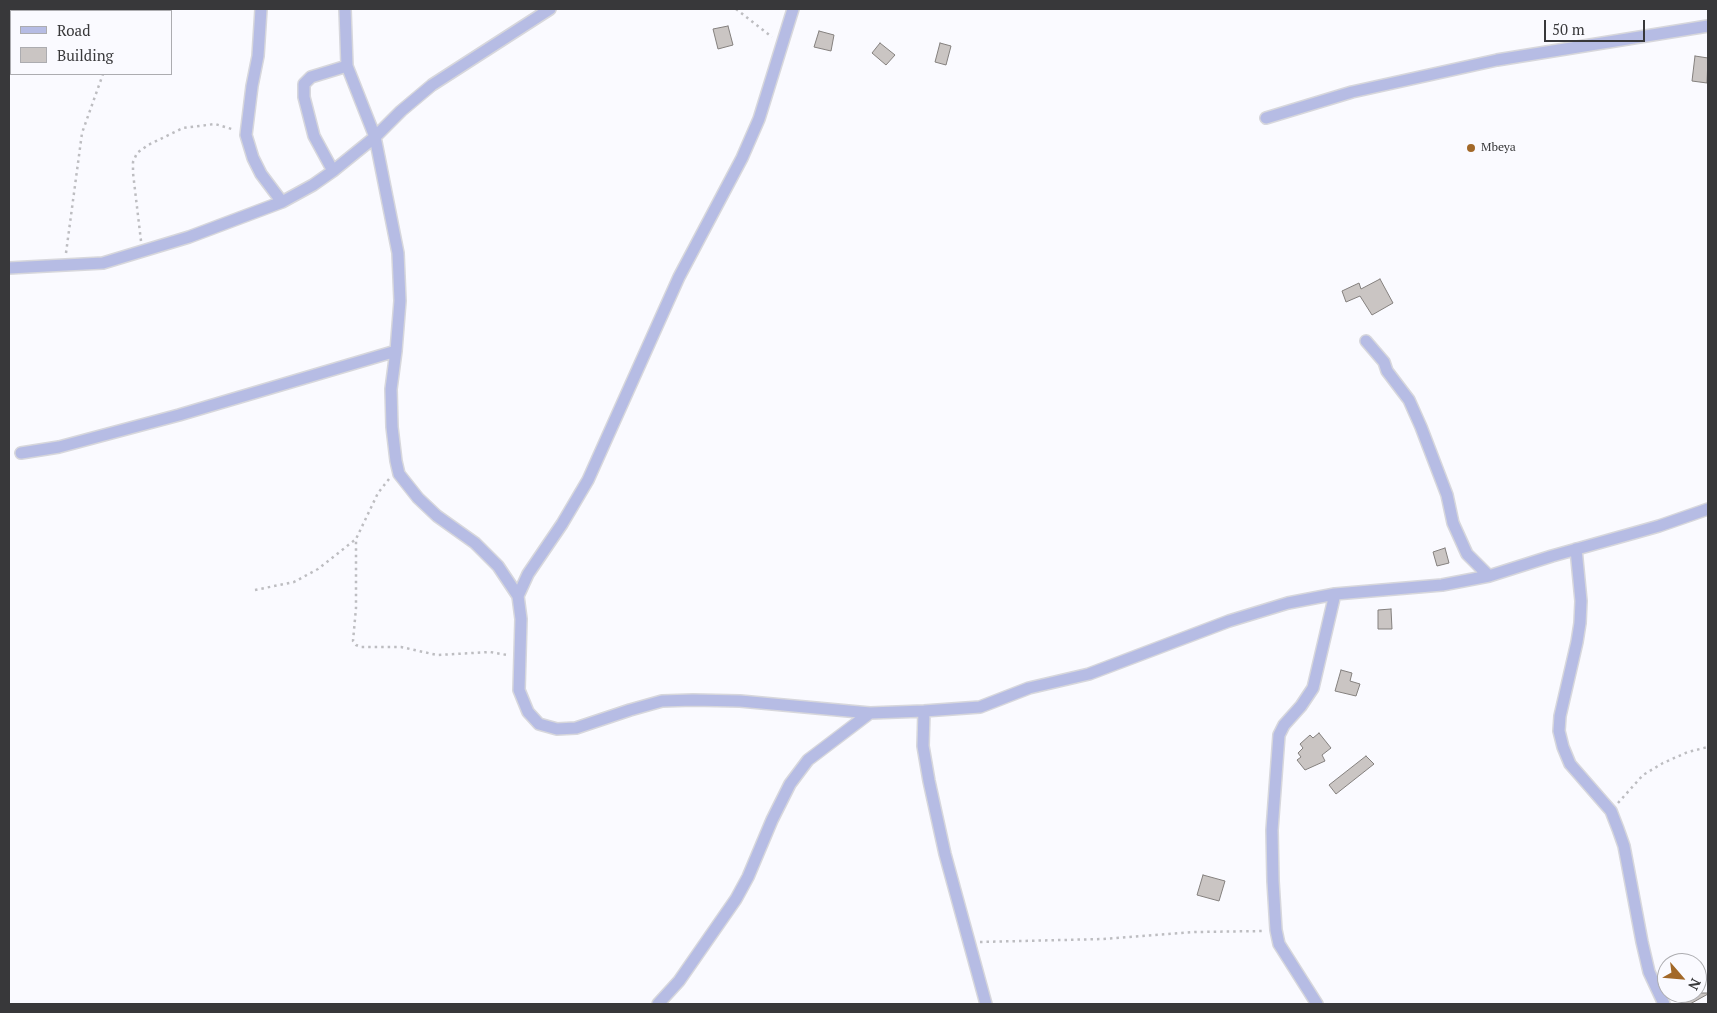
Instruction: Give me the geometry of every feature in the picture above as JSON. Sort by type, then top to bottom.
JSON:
[{"type":"street","points":[[261,9],[258,56],[246,135],[253,158],[261,174],[282,202]]},
{"type":"street","points":[[345,9],[347,66],[375,137],[398,253],[400,301],[391,389],[391,418],[399,474],[418,498],[437,516],[475,544],[498,566],[518,596],[520,619],[519,690],[528,712],[539,724],[557,729],[576,728],[662,701],[740,701],[870,713],[924,712],[980,707],[1029,688],[1089,674],[1229,621],[1288,603],[1335,594],[1442,585],[1489,576],[1659,526],[1708,509]]},
{"type":"street","points":[[9,268],[103,263],[189,237],[282,202],[314,185],[333,171],[375,137],[401,111],[432,85],[550,9]]},
{"type":"street","points":[[518,596],[528,574],[562,524],[588,480],[680,276],[742,158],[759,119],[793,9]]},
{"type":"street","points":[[1266,118],[1352,92],[1497,60],[1708,26]]},
{"type":"street","points":[[333,171],[314,136],[304,97],[304,84],[311,77],[347,66]]},
{"type":"street","points":[[1366,341],[1384,362],[1387,371],[1409,400],[1422,427],[1448,495],[1452,523],[1467,554],[1489,576]]},
{"type":"street","points":[[21,453],[59,447],[179,415],[396,351]]},
{"type":"street","points":[[1576,549],[1580,594],[1580,623],[1560,716],[1559,731],[1570,764],[1611,811],[1624,846],[1642,942],[1650,972],[1664,1004]]},
{"type":"street","points":[[1317,1004],[1279,944],[1276,930],[1272,830],[1279,735],[1284,725],[1302,706],[1313,688],[1335,594]]},
{"type":"street","points":[[924,712],[923,746],[929,781],[968,942],[986,1004]]},
{"type":"street","points":[[658,1004],[679,982],[736,899],[748,878],[772,820],[790,784],[808,760],[870,713]]},
{"type":"path","points":[[736,9],[782,45]]},
{"type":"path","points":[[64,265],[82,133],[104,75]]},
{"type":"path","points":[[142,251],[133,173],[133,162],[137,153],[148,145],[183,128],[215,124],[232,128],[246,135]]},
{"type":"path","points":[[255,590],[294,582],[318,570],[356,539],[378,493],[389,479],[399,474]]},
{"type":"path","points":[[356,539],[356,608],[353,640],[356,645],[401,647],[437,655],[502,653],[519,660]]},
{"type":"path","points":[[1611,811],[1643,775],[1662,763],[1688,752],[1708,748]]},
{"type":"path","points":[[968,942],[1103,939],[1195,932],[1276,930]]},
{"type":"building","points":[[728,26],[733,45],[718,49],[713,29]]},
{"type":"building","points":[[819,31],[834,35],[831,51],[814,47]]},
{"type":"building","points":[[880,43],[895,55],[886,65],[872,53]]},
{"type":"building","points":[[940,43],[951,46],[946,65],[935,62]]},
{"type":"building","points":[[1695,56],[1708,58],[1707,83],[1692,81]]},
{"type":"building","points":[[1380,279],[1393,303],[1372,315],[1360,296],[1346,302],[1342,291],[1359,283],[1361,289]]},
{"type":"building","points":[[1445,548],[1449,563],[1437,566],[1433,552]]},
{"type":"building","points":[[1391,609],[1392,629],[1378,629],[1378,610]]},
{"type":"building","points":[[1341,670],[1352,673],[1350,681],[1360,684],[1356,696],[1335,691]]},
{"type":"building","points":[[1319,733],[1331,748],[1322,755],[1325,761],[1305,770],[1297,760],[1301,757],[1298,753],[1303,748],[1300,744],[1310,735],[1313,738]]},
{"type":"building","points":[[1366,756],[1374,764],[1336,794],[1329,785]]},
{"type":"building","points":[[1203,875],[1225,881],[1219,901],[1197,895]]},
{"type":"place","name":"Mbeya","points":[[1471,148]]}]
